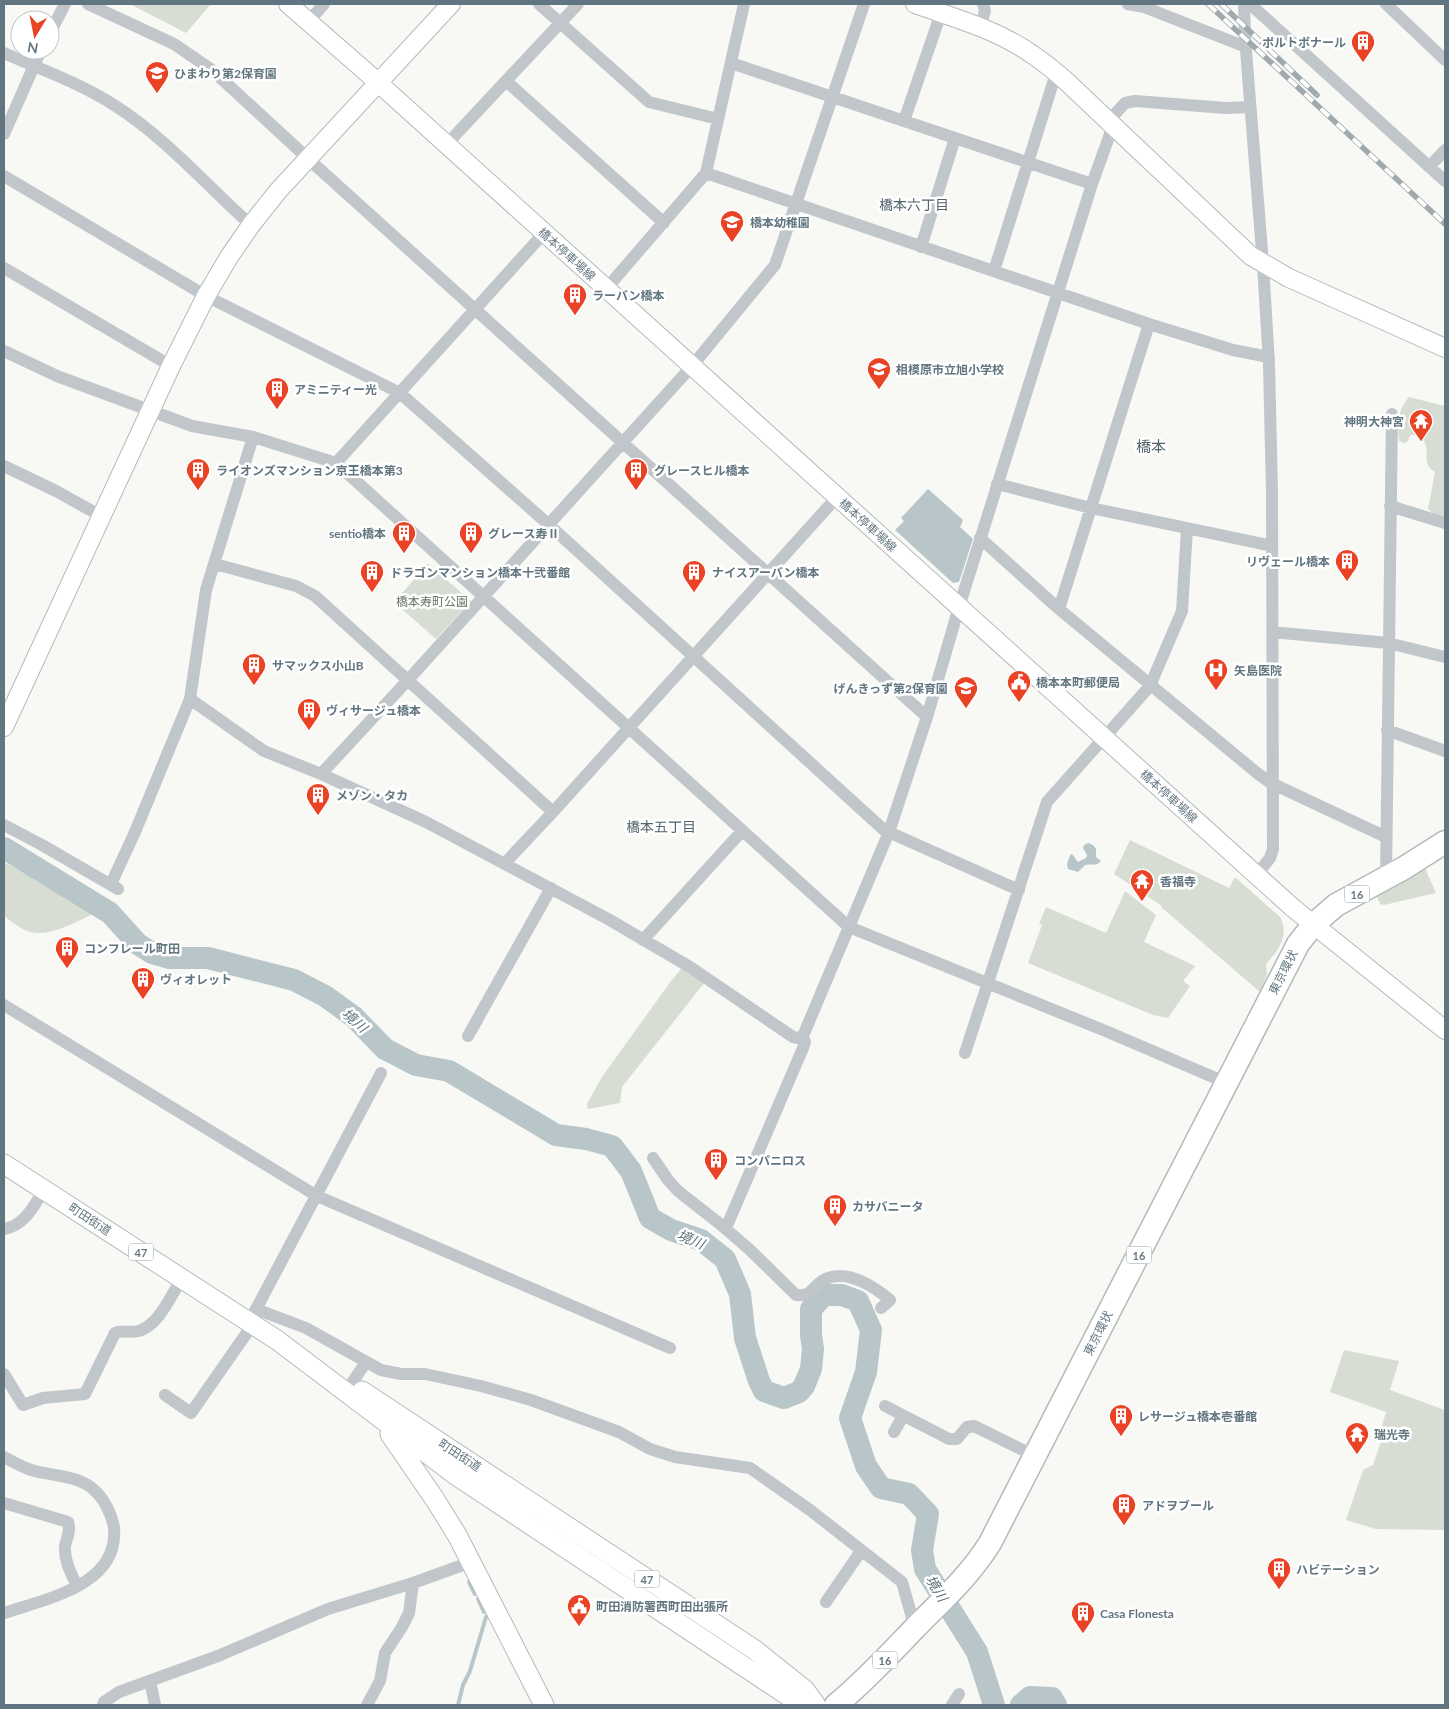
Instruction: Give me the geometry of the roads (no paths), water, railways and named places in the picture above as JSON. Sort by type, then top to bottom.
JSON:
[{"type":"highway","name":"16","points":[[1312,925],[1336,905],[1395,873],[1445,842]]},
{"type":"highway","name":"16","points":[[1395,873],[1445,854]]},
{"type":"highway","name":"東京環状","points":[[836,1705],[878,1668],[931,1613],[980,1559],[990,1543],[1298,944],[1312,925]]},
{"type":"main road","name":"橋本停車場線","points":[[288,4],[378,82],[1256,876],[1312,925],[1445,1030]]},
{"type":"main road","points":[[4,727],[171,366],[206,296],[251,225],[278,191],[451,4]]},
{"type":"main road","points":[[915,4],[980,27],[1033,54],[1056,72],[1227,235],[1263,264],[1289,278],[1445,348]]},
{"type":"main road","name":"町田街道","points":[[4,1164],[182,1279],[253,1318],[277,1340],[378,1410],[399,1414],[641,1574],[755,1650],[805,1690],[816,1705]]},
{"type":"main road","name":"町田街道","points":[[277,1340],[352,1384],[378,1410]]},
{"type":"main road","name":"47","points":[[378,1410],[408,1427],[417,1448],[434,1470],[434,1498],[457,1535],[544,1705]]},
{"type":"main road","name":"47","points":[[378,1410],[434,1470]]},
{"type":"main road","points":[[434,1470],[458,1460],[470,1461]]},
{"type":"main road","points":[[434,1470],[447,1474],[436,1481],[434,1498]]},
{"type":"main road","name":"町田街道","points":[[434,1470],[629,1591],[802,1705]]},
{"type":"main road","name":"47","points":[[629,1591],[641,1574]]},
{"type":"street","points":[[88,4],[152,33],[193,56],[212,70],[927,717]]},
{"type":"street","points":[[309,21],[324,4]]},
{"type":"street","points":[[538,4],[649,102],[718,118]]},
{"type":"street","points":[[446,144],[578,4]]},
{"type":"street","points":[[606,289],[706,173],[744,4]]},
{"type":"street","points":[[321,774],[692,366],[775,265],[864,4]]},
{"type":"street","points":[[980,27],[985,11],[983,4]]},
{"type":"street","points":[[1128,4],[1144,7],[1246,47]]},
{"type":"street","points":[[1244,4],[1269,357],[1272,546],[1271,783],[1273,850],[1270,858],[1256,876]]},
{"type":"street","points":[[1250,4],[1445,181]]},
{"type":"street","points":[[1386,4],[1445,60]]},
{"type":"street","points":[[904,121],[941,13]]},
{"type":"street","points":[[4,53],[91,92],[127,114],[165,145],[251,225]]},
{"type":"street","points":[[4,134],[36,60]]},
{"type":"street","points":[[731,63],[1092,184]]},
{"type":"street","points":[[994,271],[1056,72]]},
{"type":"street","points":[[506,81],[664,223]]},
{"type":"street","points":[[726,1228],[803,1048],[805,1042],[803,1036],[889,832],[927,717],[980,538],[1057,293],[1110,134],[1110,123],[1114,115],[1126,103],[1135,101],[1226,108],[1250,107]]},
{"type":"street","points":[[921,247],[955,138]]},
{"type":"street","points":[[1429,167],[1445,150]]},
{"type":"street","points":[[706,173],[1149,324],[1233,350],[1269,357]]},
{"type":"street","points":[[4,176],[206,296],[400,393],[548,524],[884,830],[1019,890]]},
{"type":"street","points":[[336,463],[544,233]]},
{"type":"street","points":[[4,268],[171,366]]},
{"type":"street","points":[[1059,609],[1149,324]]},
{"type":"street","points":[[4,351],[57,376],[192,426],[253,437],[336,463],[849,927],[1108,1032],[1227,1083]]},
{"type":"street","points":[[1392,414],[1386,837],[1395,873]]},
{"type":"street","points":[[4,825],[115,887],[190,699],[206,590],[253,437]]},
{"type":"street","points":[[4,466],[56,491],[101,516]]},
{"type":"street","points":[[997,484],[1091,508],[1272,546]]},
{"type":"street","points":[[505,864],[838,497]]},
{"type":"street","points":[[1390,506],[1445,523]]},
{"type":"street","points":[[965,1053],[1047,802],[1150,686],[1183,608],[1187,528]]},
{"type":"street","points":[[980,538],[1059,609],[1257,773],[1271,783],[1386,837]]},
{"type":"street","points":[[215,564],[296,586],[315,596],[554,812]]},
{"type":"street","points":[[1272,632],[1388,643],[1445,657]]},
{"type":"street","points":[[190,699],[230,729],[264,751],[321,774],[426,822],[551,888],[690,967],[793,1037],[803,1036]]},
{"type":"street","points":[[1387,730],[1445,751]]},
{"type":"street","points":[[643,940],[742,831]]},
{"type":"street","points":[[468,1036],[551,888]]},
{"type":"street","points":[[4,1006],[246,1151],[317,1196],[670,1348]]},
{"type":"street","points":[[170,1403],[191,1413],[253,1318],[381,1073]]},
{"type":"street","points":[[653,1158],[660,1170],[678,1191],[726,1228],[796,1295],[803,1296],[810,1293],[822,1281],[845,1277],[859,1280],[875,1288],[890,1300],[881,1308]]},
{"type":"street","points":[[4,1229],[21,1223],[44,1190]]},
{"type":"street","points":[[4,1374],[23,1406],[43,1398],[85,1394],[115,1333],[120,1331],[132,1332],[148,1327],[158,1317],[182,1279]]},
{"type":"street","points":[[253,1318],[306,1328],[366,1362],[387,1371],[401,1374],[425,1374],[453,1379],[526,1399],[619,1432],[650,1449],[675,1457],[750,1468],[810,1510],[902,1582],[915,1628]]},
{"type":"street","points":[[352,1384],[366,1362]]},
{"type":"street","points":[[885,1406],[948,1440],[957,1438],[967,1427],[974,1426],[1035,1456]]},
{"type":"street","points":[[894,1432],[903,1416]]},
{"type":"street","points":[[4,1457],[30,1470],[78,1481],[93,1488],[104,1502],[113,1522],[115,1539],[105,1565],[95,1576],[46,1601],[4,1614]]},
{"type":"street","points":[[4,1502],[68,1522],[70,1529],[65,1546],[66,1559],[77,1586]]},
{"type":"street","points":[[826,1602],[861,1550]]},
{"type":"street","points":[[103,1705],[104,1702],[119,1692],[218,1656],[328,1609],[414,1584],[463,1565],[470,1560]]},
{"type":"street","points":[[367,1705],[380,1681],[385,1653],[402,1627],[408,1613],[414,1584]]},
{"type":"street","points":[[150,1681],[155,1705]]},
{"type":"street","points":[[952,1705],[959,1694]]},
{"type":"waterway","name":"境川","points":[[4,848],[110,913],[138,944],[152,953],[169,958],[208,958],[294,980],[325,996],[354,1017],[385,1049],[416,1065],[449,1071],[556,1135],[586,1139],[612,1146],[631,1171],[650,1218],[671,1230],[701,1240],[725,1259],[740,1294],[745,1338],[764,1391],[784,1398],[799,1392],[804,1386],[811,1369],[813,1349],[811,1309],[824,1295],[842,1295],[858,1301],[871,1330],[866,1372],[850,1418],[866,1466],[881,1488],[909,1494],[928,1514],[922,1550],[925,1569],[977,1652],[994,1705]]},
{"type":"waterway","points":[[469,1582],[475,1594]]},
{"type":"waterway","points":[[478,1599],[484,1612]]},
{"type":"waterway","points":[[458,1705],[486,1617]]},
{"type":"waterway","name":"境川","points":[[1021,1705],[1030,1697],[1052,1698],[1056,1705]]},
{"type":"railway","points":[[1208,4],[1445,224]]},
{"type":"railway","points":[[1221,4],[1317,95]]},
{"type":"place","name":"ポルトボナール","points":[[1363,63]]},
{"type":"place","name":"ひまわり第2保育園","points":[[157,94]]},
{"type":"place","name":"橋本幼稚園","points":[[732,243]]},
{"type":"place","name":"ラーバン橋本","points":[[575,316]]},
{"type":"place","name":"相模原市立旭小学校","points":[[879,390]]},
{"type":"place","name":"アミニティー光","points":[[277,410]]},
{"type":"place","name":"神明大神宮","points":[[1421,442]]},
{"type":"place","name":"ライオンズマンション京王橋本第3","points":[[198,491]]},
{"type":"place","name":"グレースヒル橋本","points":[[636,491]]},
{"type":"place","name":"sentio橋本","points":[[404,554]]},
{"type":"place","name":"グレース寿Ⅱ","points":[[471,554]]},
{"type":"place","name":"リヴェール橋本","points":[[1347,582]]},
{"type":"place","name":"ドラゴンマンション橋本十弐番館","points":[[372,593]]},
{"type":"place","name":"ナイスアーバン橋本","points":[[694,593]]},
{"type":"place","name":"サマックス小山B","points":[[254,686]]},
{"type":"place","name":"矢島医院","points":[[1216,691]]},
{"type":"place","name":"橋本本町郵便局","points":[[1019,703]]},
{"type":"place","name":"げんきっず第2保育園","points":[[966,709]]},
{"type":"place","name":"ヴィサージュ橋本","points":[[309,731]]},
{"type":"place","name":"メゾン・タカ","points":[[318,816]]},
{"type":"place","name":"香福寺","points":[[1142,902]]},
{"type":"place","name":"コンフレール町田","points":[[67,969]]},
{"type":"place","name":"ヴィオレット","points":[[143,1000]]},
{"type":"place","name":"コンパニロス","points":[[716,1181]]},
{"type":"place","name":"カサバニータ","points":[[835,1227]]},
{"type":"place","name":"レサージュ橋本壱番館","points":[[1121,1437]]},
{"type":"place","name":"瑞光寺","points":[[1357,1455]]},
{"type":"place","name":"アドヲブール","points":[[1124,1526]]},
{"type":"place","name":"ハビテーション","points":[[1279,1590]]},
{"type":"place","name":"町田消防署西町田出張所","points":[[579,1627]]},
{"type":"place","name":"Casa Flonesta","points":[[1083,1634]]},
{"type":"district","name":"橋本六丁目","points":[[914,204]]},
{"type":"district","name":"橋本","points":[[1151,446]]},
{"type":"district","name":"橋本五丁目","points":[[661,826]]},
{"type":"park label","name":"橋本寿町公園","points":[[432,601]]}]
